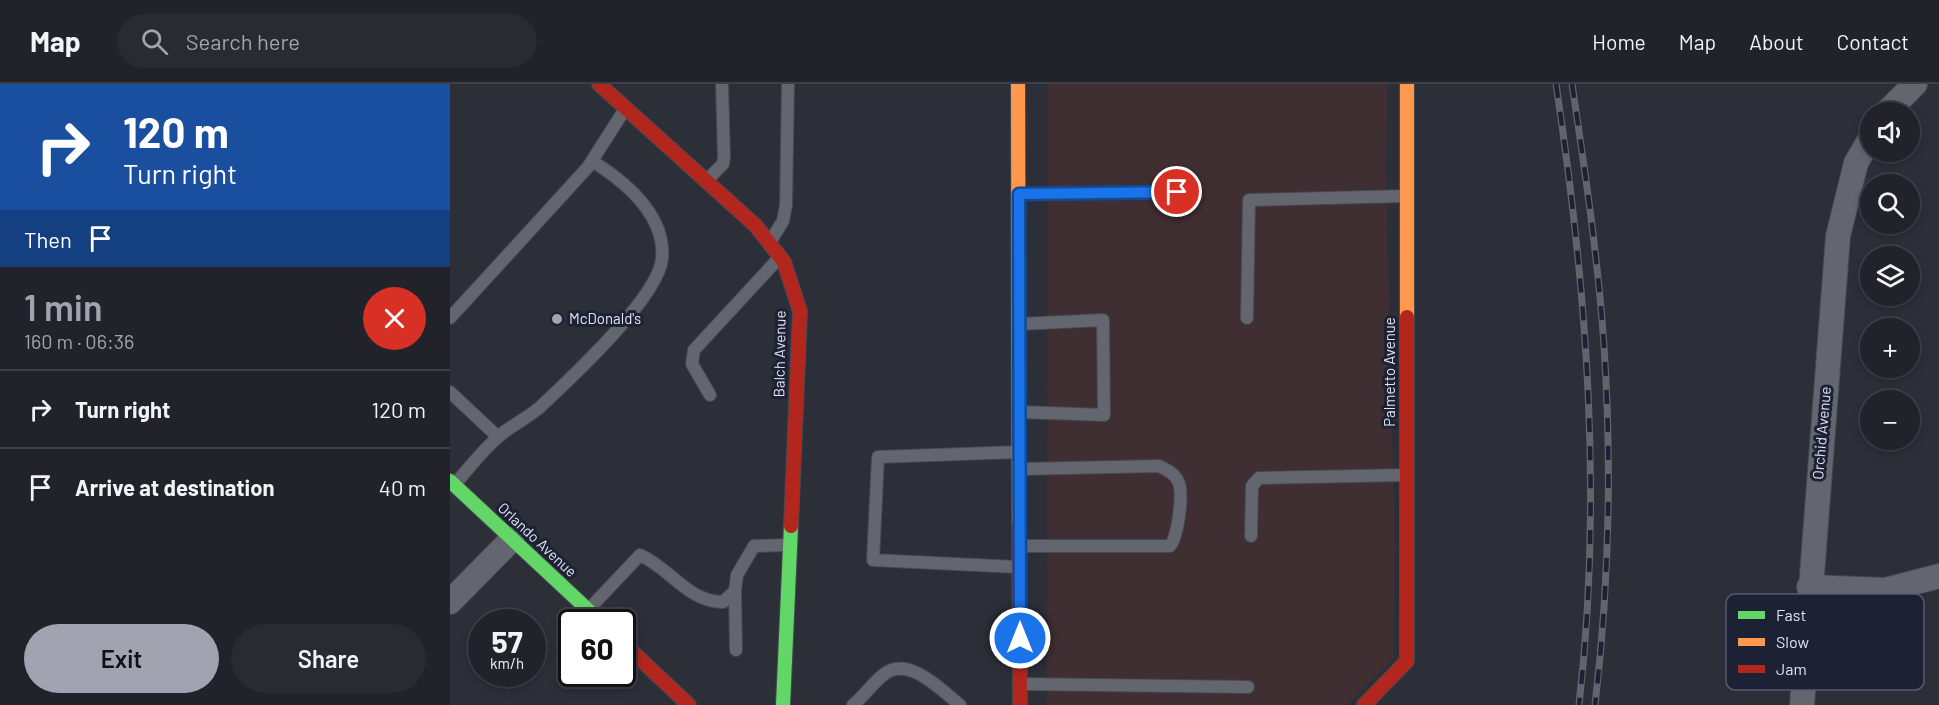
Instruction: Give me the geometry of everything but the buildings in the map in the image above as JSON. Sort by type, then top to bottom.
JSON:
[{"type":"street","name":"Balch Avenue","points":[[599,84],[756,226],[784,262],[800,311],[783,705]]},
{"type":"street","points":[[626,84],[626,108]]},
{"type":"street","points":[[1018,84],[1020,705]]},
{"type":"street","name":"Palmetto Avenue","points":[[1364,705],[1407,661],[1407,84]]},
{"type":"street","points":[[1897,102],[1915,84]]},
{"type":"street","name":"Orchid Avenue","points":[[1809,594],[1838,236],[1856,163],[1860,156]]},
{"type":"street","name":"Orlando Avenue","points":[[452,483],[587,609]]},
{"type":"street","points":[[450,602],[512,539]]},
{"type":"street","points":[[1809,587],[1885,590],[1939,576]]},
{"type":"street","points":[[636,655],[689,705]]},
{"type":"street","name":"Orchid Avenue","points":[[1802,705],[1803,690]]},
{"type":"lane","points":[[706,181],[723,164],[722,84]]},
{"type":"lane","points":[[770,243],[783,221],[786,205],[788,84]]},
{"type":"lane","points":[[450,318],[592,161],[626,108]]},
{"type":"lane","points":[[452,483],[498,436],[537,409],[636,310],[659,271],[661,243],[649,214],[616,176],[592,161]]},
{"type":"lane","points":[[1019,194],[1177,192]]},
{"type":"lane","points":[[1247,318],[1249,200],[1407,196]]},
{"type":"lane","points":[[710,395],[692,364],[694,350],[780,257]]},
{"type":"lane","points":[[1019,324],[1103,320],[1104,414],[1020,412]]},
{"type":"lane","points":[[450,392],[498,436]]},
{"type":"lane","points":[[1020,452],[878,457],[873,560],[1020,568]]},
{"type":"lane","points":[[1020,470],[1159,466],[1173,473],[1180,483],[1177,536],[1170,546],[1020,546]]},
{"type":"lane","points":[[1251,536],[1252,486],[1259,478],[1407,475]]},
{"type":"lane","points":[[736,650],[737,575],[754,546],[790,545]]},
{"type":"lane","points":[[589,609],[640,555],[657,562],[691,592],[708,602],[723,602],[735,591]]},
{"type":"lane","points":[[853,705],[883,674],[896,668],[923,676],[960,705]]},
{"type":"lane","points":[[1020,684],[1248,687]]},
{"type":"shaded area","points":[[1048,84],[1387,84],[1386,174],[1395,546],[1393,659],[1347,705],[1047,705]]},
{"type":"railway","points":[[1556,84],[1576,239],[1588,394],[1590,549],[1579,705]]},
{"type":"railway","points":[[1572,84],[1595,247],[1608,436],[1606,570],[1595,705]]},
{"type":"traffic: fast","points":[[450,481],[587,609]]},
{"type":"traffic: fast","points":[[783,705],[791,526]]},
{"type":"traffic: slow","points":[[1018,84],[1019,525]]},
{"type":"traffic: slow","points":[[1407,84],[1407,317]]},
{"type":"traffic: jam","points":[[599,84],[756,226],[784,262],[800,311],[791,526]]},
{"type":"traffic: jam","points":[[1364,705],[1407,661],[1407,317]]},
{"type":"traffic: jam","points":[[1019,525],[1020,705]]},
{"type":"traffic: jam","points":[[636,655],[689,705]]},
{"type":"place","name":"McDonald's","points":[[557,319]]},
{"type":"route","points":[[1020,638],[1019,194],[1177,192]]}]
